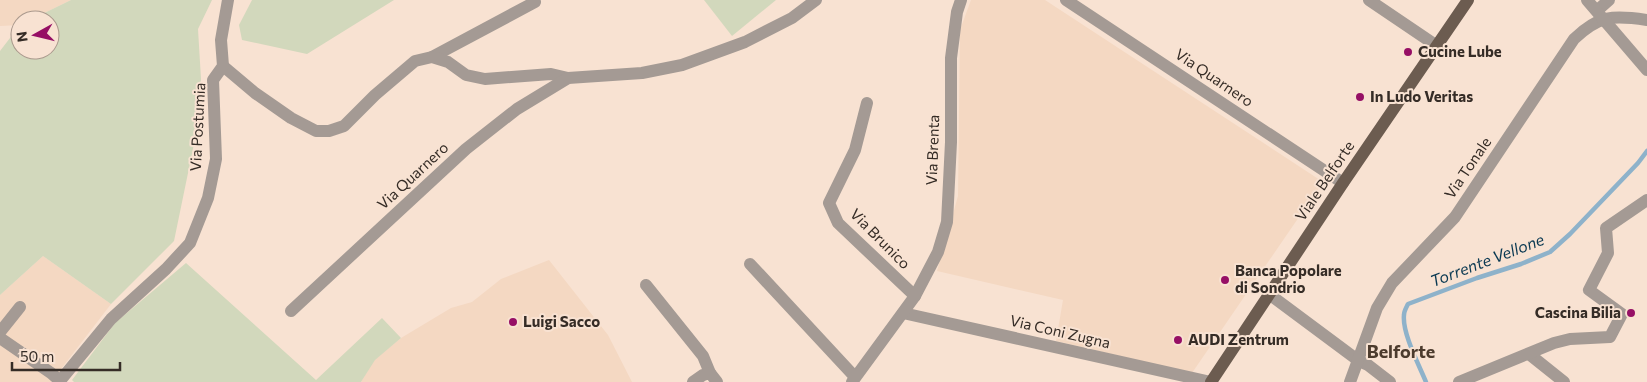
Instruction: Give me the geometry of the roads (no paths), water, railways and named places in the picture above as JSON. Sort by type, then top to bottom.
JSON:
[{"type":"main road","name":"Viale Belforte","points":[[1211,382],[1343,183],[1468,0]]},
{"type":"street","name":"Via Postumia","points":[[60,382],[111,319],[166,269],[190,243],[208,198],[216,159],[213,80],[223,66],[221,40],[228,0]]},
{"type":"street","name":"Via Quarnero","points":[[432,57],[448,62],[466,75],[485,79],[551,74],[568,78],[642,73],[682,65],[745,42],[792,18],[816,0]]},
{"type":"street","name":"Via Brenta","points":[[915,296],[938,252],[947,222],[951,142],[951,58],[957,12],[961,0]]},
{"type":"street","name":"Via Quarnero","points":[[1066,0],[1343,183]]},
{"type":"street","points":[[1370,0],[1437,46]]},
{"type":"street","points":[[1587,0],[1647,70]]},
{"type":"street","points":[[223,66],[255,93],[291,118],[316,131],[328,132],[344,126],[375,95],[415,61],[432,57],[535,2]]},
{"type":"street","name":"Via Tonale","points":[[1350,382],[1377,308],[1392,283],[1455,217],[1574,39],[1586,27],[1597,20],[1625,17],[1647,20]]},
{"type":"street","name":"Via Quarnero","points":[[291,311],[466,149],[517,109],[568,78]]},
{"type":"street","name":"Via Brunico","points":[[867,102],[855,150],[829,203],[838,223],[915,296]]},
{"type":"street","points":[[1459,382],[1554,343],[1570,339],[1610,337],[1622,314],[1588,290],[1608,253],[1606,228],[1647,200]]},
{"type":"street","points":[[750,264],[854,380],[915,296]]},
{"type":"street","points":[[646,285],[703,356],[714,378]]},
{"type":"street","points":[[1269,294],[1390,382]]},
{"type":"street","points":[[0,332],[20,306]]},
{"type":"street","name":"Via Coni Zugna","points":[[902,313],[1211,382]]},
{"type":"street","points":[[0,338],[51,373],[60,382]]},
{"type":"street","points":[[1529,354],[1564,382]]},
{"type":"street","points":[[693,382],[703,374],[714,378]]},
{"type":"waterway","name":"Torrente Vellone","points":[[1426,382],[1406,331],[1404,314],[1408,304],[1550,252],[1570,234],[1638,163],[1647,151]]},
{"type":"place","name":"Cucine Lube","points":[[1408,52]]},
{"type":"place","name":"In Ludo Veritas","points":[[1360,97]]},
{"type":"place","name":"Banca Popolare di Sondrio","points":[[1225,280]]},
{"type":"place","name":"Cascina Bilia","points":[[1631,313]]},
{"type":"place","name":"Luigi Sacco","points":[[513,322]]},
{"type":"place","name":"AUDI Zentrum","points":[[1178,340]]},
{"type":"district","name":"Belforte","points":[[1401,352]]}]
